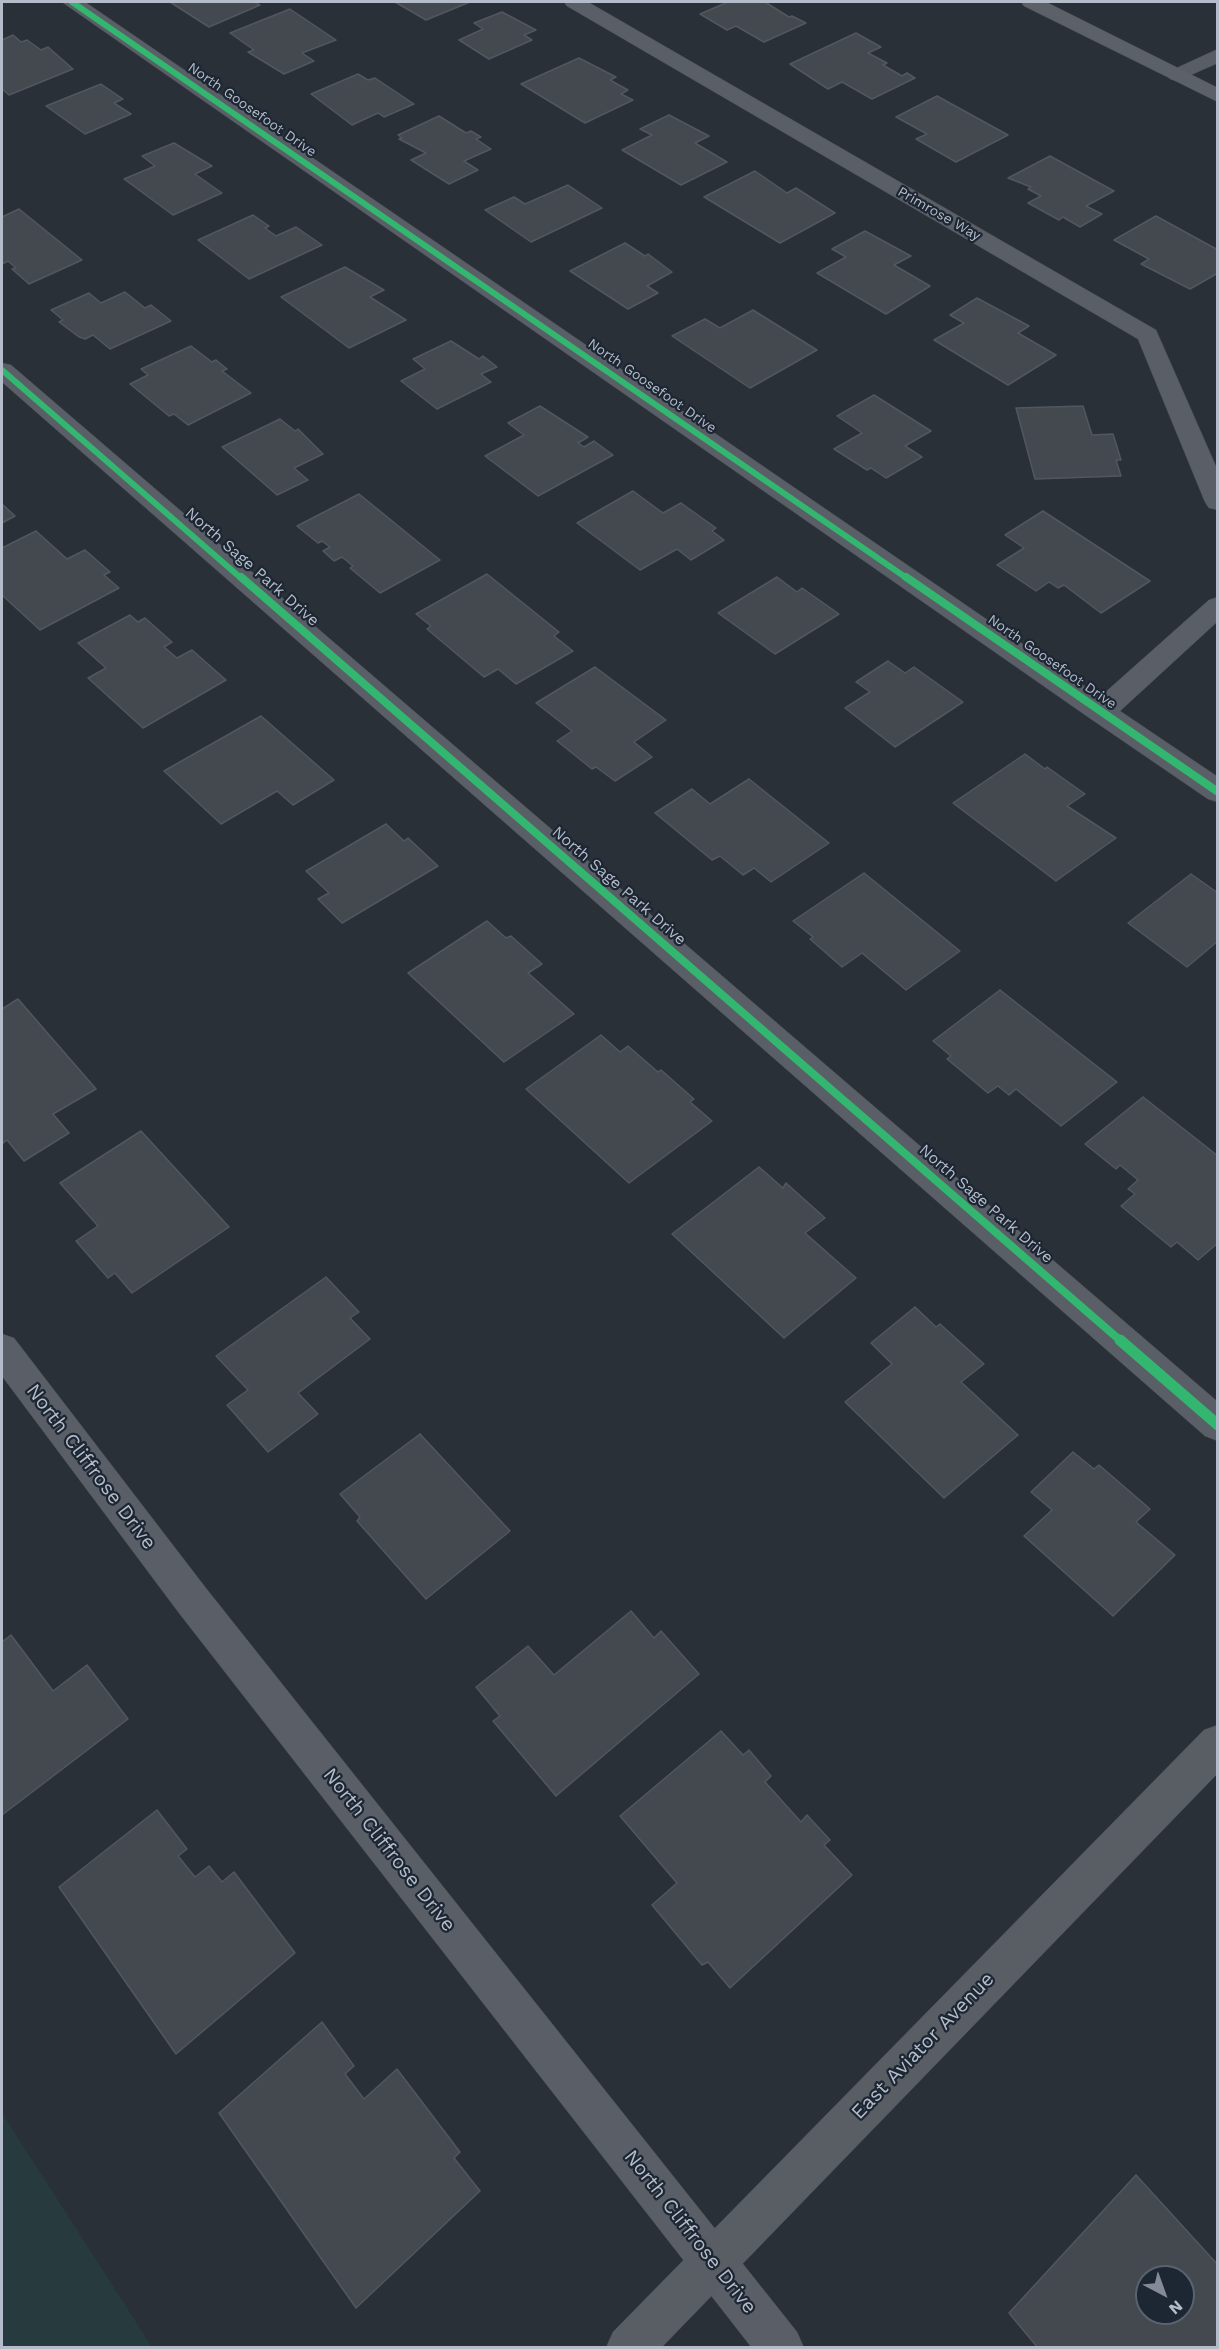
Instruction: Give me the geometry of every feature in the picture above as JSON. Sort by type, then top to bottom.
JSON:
[{"type":"main road","points":[[1031,2],[1218,96]]},
{"type":"street","name":"North Goosefoot Drive","points":[[72,2],[1218,792]]},
{"type":"street","name":"Primrose Way","points":[[574,2],[1148,335],[1218,502]]},
{"type":"street","points":[[1177,75],[1218,55]]},
{"type":"street","name":"North Sage Park Drive","points":[[2,369],[1218,1425]]},
{"type":"street","points":[[1101,712],[1218,606]]},
{"type":"street","name":"North Cliffrose Drive","points":[[2,1349],[192,1600],[781,2348]]},
{"type":"street","name":"East Aviator Avenue","points":[[629,2348],[1218,1744]]},
{"type":"green space","points":[[2,2113],[152,2347],[2,2347]]},
{"type":"building","points":[[170,2],[254,2],[260,5],[209,27]]},
{"type":"building","points":[[395,2],[470,2],[426,20]]},
{"type":"building","points":[[728,2],[765,2],[789,17],[792,16],[806,23],[764,42],[736,26],[727,30],[700,14]]},
{"type":"building","points":[[290,9],[336,40],[302,53],[314,61],[284,74],[248,52],[254,50],[230,33]]},
{"type":"building","points":[[502,12],[536,30],[524,35],[532,40],[489,59],[459,40],[483,29],[474,23]]},
{"type":"building","points":[[856,33],[881,47],[868,53],[887,63],[883,65],[902,76],[907,73],[915,78],[872,99],[842,82],[828,89],[790,64]]},
{"type":"building","points":[[13,35],[21,42],[27,40],[41,50],[48,47],[73,69],[9,95],[2,89],[2,40]]},
{"type":"building","points":[[579,58],[616,77],[610,80],[628,90],[621,94],[633,100],[585,123],[521,84]]},
{"type":"building","points":[[358,74],[368,80],[375,78],[414,104],[384,117],[378,113],[352,125],[311,94]]},
{"type":"building","points":[[101,84],[123,99],[114,103],[131,114],[85,134],[46,106]]},
{"type":"building","points":[[937,96],[1008,135],[956,162],[916,139],[927,134],[896,117]]},
{"type":"building","points":[[669,115],[709,136],[695,143],[727,162],[681,185],[622,150],[652,135],[640,129]]},
{"type":"building","points":[[439,116],[466,133],[471,131],[481,137],[476,139],[491,149],[464,161],[478,170],[449,184],[411,160],[426,153],[399,139],[402,138],[398,135]]},
{"type":"building","points":[[174,143],[212,166],[195,174],[222,193],[173,215],[124,179],[155,166],[142,156]]},
{"type":"building","points":[[1050,156],[1114,191],[1086,206],[1102,214],[1080,227],[1063,217],[1059,220],[1028,203],[1041,196],[1028,189],[1031,187],[1008,178]]},
{"type":"building","points":[[755,171],[787,193],[796,188],[835,213],[780,243],[704,197]]},
{"type":"building","points":[[568,185],[602,208],[531,242],[485,210],[514,197],[525,204]]},
{"type":"building","points":[[19,209],[82,260],[29,284],[12,269],[16,268],[8,261],[2,264],[2,217]]},
{"type":"building","points":[[253,215],[269,226],[265,228],[276,236],[296,227],[322,245],[249,279],[198,240]]},
{"type":"building","points":[[1156,216],[1218,250],[1218,273],[1190,289],[1141,264],[1149,259],[1114,240]]},
{"type":"building","points":[[865,231],[911,256],[894,265],[930,286],[886,314],[817,273],[846,257],[832,249]]},
{"type":"building","points":[[625,243],[645,256],[648,254],[672,272],[647,286],[658,293],[628,309],[570,271]]},
{"type":"building","points":[[345,267],[384,290],[370,297],[406,320],[349,348],[281,297]]},
{"type":"building","points":[[125,292],[145,308],[151,305],[171,321],[110,349],[93,335],[85,339],[79,337],[59,322],[63,320],[51,310],[89,293],[101,303]]},
{"type":"building","points":[[977,298],[1029,326],[1018,333],[1056,355],[1008,385],[934,340],[964,323],[950,315]]},
{"type":"building","points":[[753,310],[817,350],[750,388],[672,336],[705,319],[720,328]]},
{"type":"building","points":[[451,341],[479,359],[483,356],[497,367],[481,374],[491,382],[437,409],[401,381],[425,369],[413,359]]},
{"type":"building","points":[[191,346],[212,362],[216,360],[227,369],[222,371],[251,393],[188,425],[174,414],[169,416],[130,384],[148,375],[141,369]]},
{"type":"building","points":[[874,395],[931,431],[905,446],[922,457],[886,478],[871,468],[867,470],[834,449],[862,433],[837,416]]},
{"type":"building","points":[[540,406],[588,437],[578,443],[584,447],[594,441],[613,455],[538,496],[485,456],[524,435],[508,423]]},
{"type":"building","points":[[1083,406],[1092,435],[1113,434],[1121,460],[1116,460],[1121,476],[1035,479],[1016,408]]},
{"type":"building","points":[[280,419],[295,431],[298,429],[323,454],[294,468],[308,480],[277,495],[222,447]]},
{"type":"building","points":[[633,491],[663,513],[681,503],[716,528],[712,531],[724,540],[691,560],[677,549],[640,570],[577,523]]},
{"type":"building","points":[[359,494],[440,560],[380,593],[350,568],[353,566],[342,557],[334,561],[323,551],[330,547],[322,541],[318,543],[297,526]]},
{"type":"building","points":[[2,504],[15,516],[2,523]]},
{"type":"building","points":[[1043,511],[1150,581],[1101,613],[1064,585],[1058,588],[1049,582],[1036,591],[997,565],[1024,548],[1005,535]]},
{"type":"building","points":[[36,531],[67,559],[85,550],[110,572],[104,575],[119,588],[40,630],[2,595],[2,548]]},
{"type":"building","points":[[487,574],[559,632],[554,636],[573,651],[516,684],[498,669],[484,677],[427,629],[431,626],[416,614]]},
{"type":"building","points":[[777,577],[797,592],[802,588],[839,614],[775,654],[718,613]]},
{"type":"building","points":[[130,615],[138,622],[145,618],[172,642],[164,647],[177,658],[192,650],[226,680],[143,728],[88,678],[106,668],[78,643]]},
{"type":"building","points":[[888,661],[905,673],[914,667],[963,702],[895,747],[845,708],[870,692],[856,682]]},
{"type":"building","points":[[595,667],[666,720],[634,742],[652,757],[615,781],[596,767],[592,769],[557,741],[572,731],[536,703]]},
{"type":"building","points":[[261,716],[334,780],[293,805],[277,791],[221,824],[164,771]]},
{"type":"building","points":[[1025,754],[1085,794],[1067,806],[1116,838],[1056,881],[953,803]]},
{"type":"building","points":[[749,779],[829,843],[771,882],[754,868],[743,875],[720,856],[712,860],[655,813],[692,789],[710,804]]},
{"type":"building","points":[[386,824],[404,841],[408,838],[438,866],[342,923],[318,899],[329,893],[306,871]]},
{"type":"building","points":[[864,873],[960,951],[906,990],[862,953],[842,967],[810,939],[813,937],[793,921]]},
{"type":"building","points":[[1191,874],[1218,893],[1218,941],[1187,967],[1128,923]]},
{"type":"building","points":[[487,921],[506,938],[511,936],[542,964],[528,973],[574,1014],[504,1062],[408,973]]},
{"type":"building","points":[[1000,990],[1117,1082],[1061,1126],[1016,1089],[1009,1095],[998,1086],[988,1093],[947,1059],[951,1056],[933,1041]]},
{"type":"building","points":[[18,999],[96,1089],[53,1114],[69,1133],[24,1161],[7,1140],[2,1144],[2,1009]]},
{"type":"building","points":[[601,1035],[620,1052],[628,1046],[658,1072],[661,1070],[694,1099],[690,1102],[712,1121],[629,1183],[526,1089]]},
{"type":"building","points":[[1143,1097],[1218,1156],[1218,1243],[1198,1260],[1177,1242],[1171,1247],[1121,1206],[1135,1194],[1128,1189],[1138,1180],[1120,1165],[1116,1169],[1085,1144]]},
{"type":"building","points":[[141,1131],[229,1227],[132,1293],[115,1273],[108,1278],[76,1241],[98,1226],[60,1183]]},
{"type":"building","points":[[759,1167],[783,1188],[786,1183],[825,1218],[805,1233],[856,1278],[784,1338],[672,1234]]},
{"type":"building","points":[[326,1277],[359,1312],[350,1318],[370,1339],[298,1393],[318,1414],[268,1452],[227,1405],[248,1390],[216,1356]]},
{"type":"building","points":[[915,1307],[936,1327],[940,1324],[984,1364],[961,1382],[1018,1435],[944,1498],[845,1402],[892,1364],[871,1343]]},
{"type":"building","points":[[420,1434],[510,1531],[426,1599],[357,1521],[360,1517],[340,1494]]},
{"type":"building","points":[[1073,1452],[1094,1469],[1099,1465],[1150,1509],[1136,1522],[1175,1555],[1113,1616],[1024,1536],[1052,1510],[1031,1492]]},
{"type":"building","points":[[631,1611],[654,1638],[661,1631],[699,1674],[556,1796],[493,1721],[500,1716],[476,1687],[528,1646],[554,1675]]},
{"type":"building","points":[[11,1635],[53,1691],[87,1665],[128,1719],[2,1815],[2,1642]]},
{"type":"building","points":[[721,1731],[743,1755],[749,1750],[771,1776],[765,1782],[801,1822],[807,1815],[830,1840],[824,1845],[852,1875],[730,1988],[708,1962],[702,1965],[652,1905],[677,1883],[620,1816]]},
{"type":"building","points":[[157,1810],[187,1849],[178,1856],[195,1877],[209,1866],[222,1882],[234,1872],[295,1953],[176,2054],[59,1887]]},
{"type":"building","points":[[322,2022],[354,2066],[345,2074],[364,2099],[397,2069],[460,2152],[454,2158],[480,2191],[356,2308],[219,2113]]},
{"type":"building","points":[[1136,2175],[1218,2265],[1218,2348],[1038,2348],[1009,2313]]},
{"type":"cycle path","points":[[72,2],[1218,792]]},
{"type":"cycle path","points":[[2,370],[1218,1425]]}]
